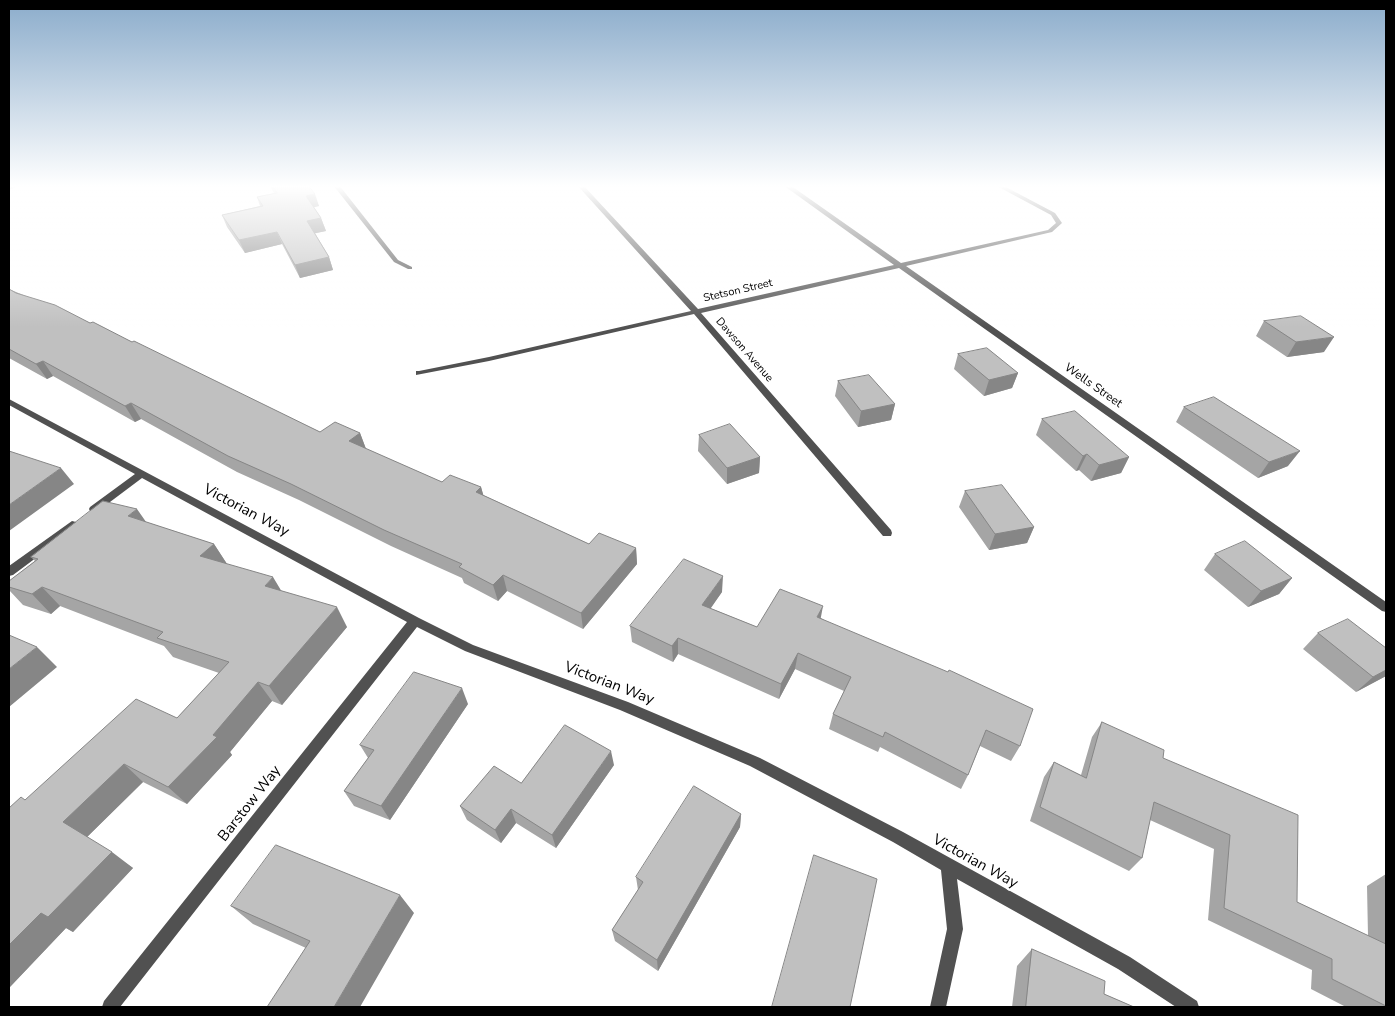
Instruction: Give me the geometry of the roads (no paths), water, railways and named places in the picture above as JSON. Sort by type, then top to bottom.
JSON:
[{"type":"street","points":[[373,232],[396,261],[410,268]]},
{"type":"street","name":"Dawson Avenue","points":[[623,232],[696,312],[887,533]]},
{"type":"street","name":"Wells Street","points":[[853,232],[1386,608]]},
{"type":"street","name":"Stetson Street","points":[[419,373],[489,360],[1045,232]]},
{"type":"street","name":"Victorian Way","points":[[9,402],[415,621],[469,648],[624,706],[755,762],[898,836],[948,866],[1124,963],[1191,1007]]},
{"type":"street","points":[[9,572],[141,474]]},
{"type":"street","name":"Barstow Way","points":[[110,1007],[415,621]]},
{"type":"street","points":[[938,1007],[955,929],[948,866]]}]
